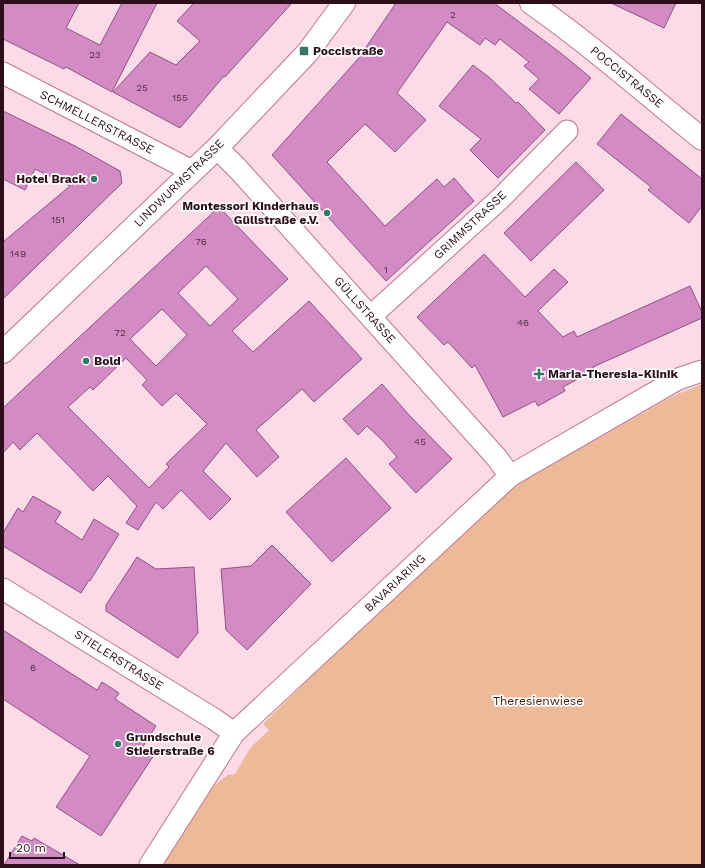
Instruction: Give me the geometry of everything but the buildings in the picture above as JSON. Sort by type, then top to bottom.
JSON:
[{"type":"main road","name":"LINDWURMSTRASSE","points":[[3,352],[217,148],[308,52],[344,3]]},
{"type":"main road","name":"POCCISTRASSE","points":[[531,3],[555,19],[702,139]]},
{"type":"street","name":"SCHMELLERSTRASSE","points":[[3,73],[192,171]]},
{"type":"street","name":"GRIMMSTRASSE","points":[[371,316],[500,198],[567,131]]},
{"type":"street","name":"GÜLLSTRASSE","points":[[217,148],[238,169],[371,316],[497,458],[510,476]]},
{"type":"street","name":"BAVARIARING","points":[[150,865],[234,733],[510,476],[678,378],[702,370]]},
{"type":"street","name":"STIELERSTRASSE","points":[[3,589],[214,719],[234,733]]},
{"type":"green space","name":"Theresienwiese","points":[[702,384],[702,865],[160,865],[171,846],[211,788],[228,775],[235,774],[251,747],[269,730],[263,724],[426,563],[491,504],[521,483],[592,442],[673,396]]},
{"type":"place","name":"Poccistraße","points":[[304,51]]},
{"type":"place","name":"Hotel Brack","points":[[94,179]]},
{"type":"place","name":"Montessori Kinderhaus Güllstraße e.V.","points":[[327,213]]},
{"type":"place","name":"Bold","points":[[86,361]]},
{"type":"place","name":"Maria-Theresia-Klinik","points":[[539,374]]},
{"type":"place","name":"Grundschule Stielerstraße 6","points":[[118,744]]}]
